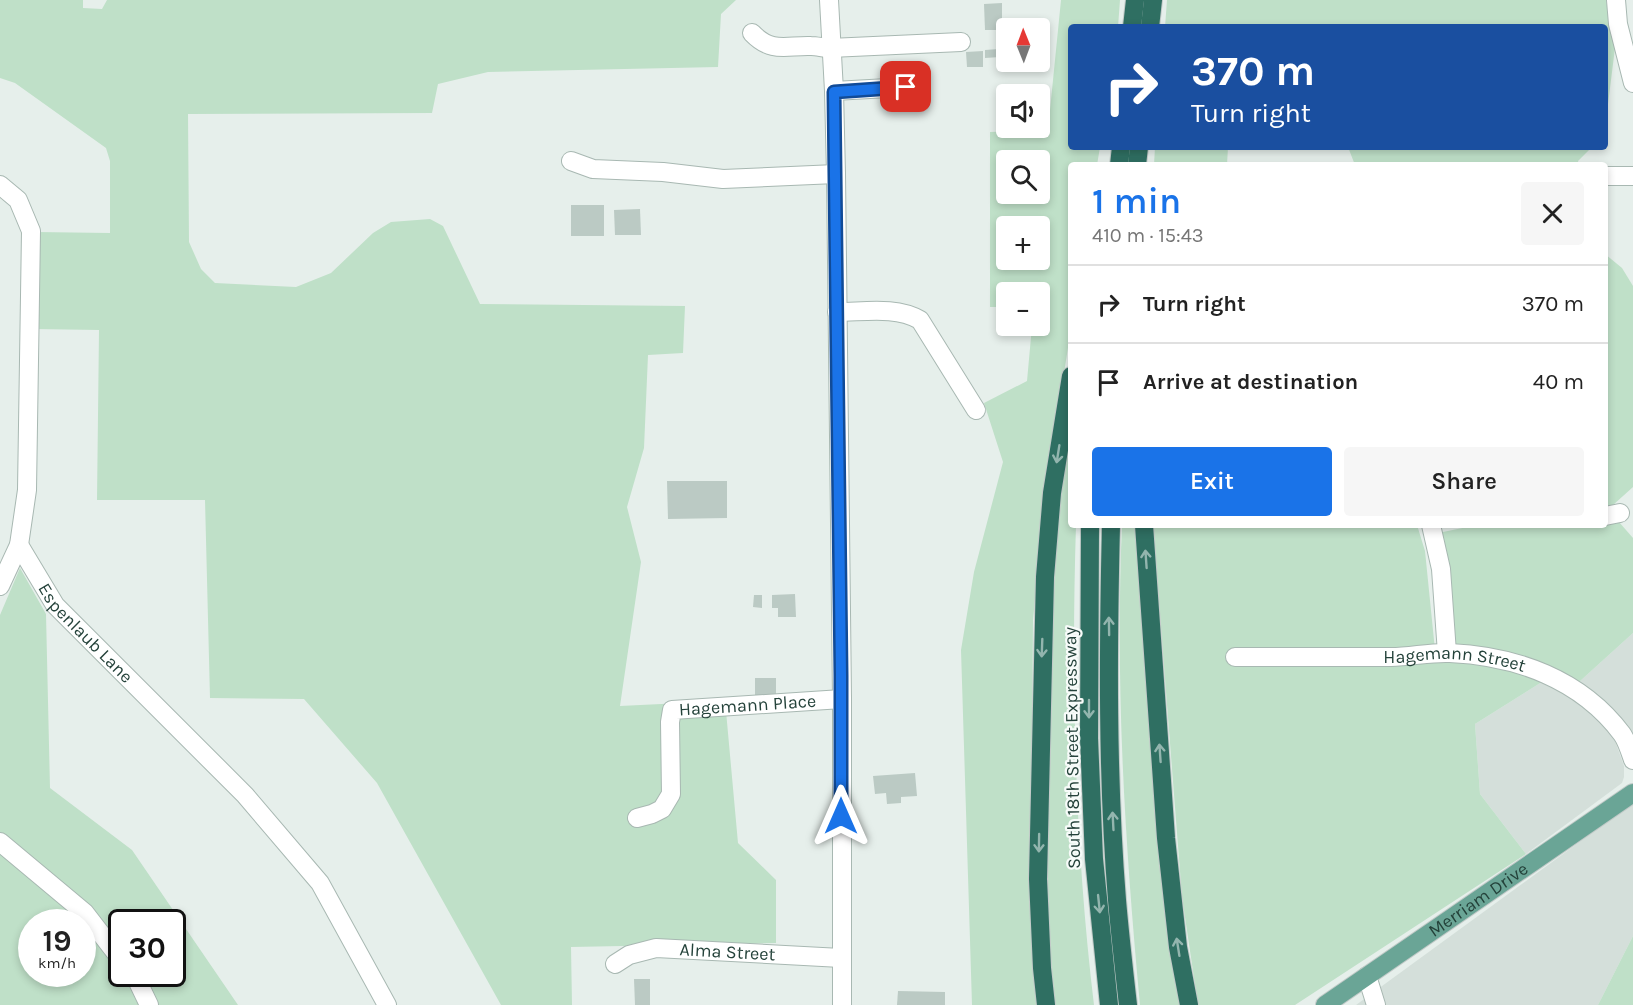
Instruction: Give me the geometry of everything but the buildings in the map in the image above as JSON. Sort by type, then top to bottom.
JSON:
[{"type":"highway","points":[[1132,24],[1135,0]]},
{"type":"highway","points":[[1150,24],[1153,0]]},
{"type":"highway","points":[[1123,161],[1136,150]]},
{"type":"highway","points":[[1046,1005],[1038,879],[1044,588],[1052,493],[1068,394]]},
{"type":"highway","name":"South 18th Street Expressway","points":[[1090,528],[1089,738],[1094,859],[1109,1005]]},
{"type":"highway","points":[[1111,528],[1109,609],[1111,761],[1117,898],[1128,1005]]},
{"type":"highway","points":[[1144,528],[1166,838],[1178,947],[1189,1005]]},
{"type":"main road","name":"Merriam Drive","points":[[1325,1005],[1633,793]]},
{"type":"street","points":[[829,0],[836,174],[842,699],[842,1005]]},
{"type":"street","points":[[1616,0],[1618,24],[1633,82]]},
{"type":"street","points":[[752,33],[761,42],[774,47],[830,48],[960,42]]},
{"type":"street","points":[[834,92],[906,87]]},
{"type":"street","points":[[571,161],[593,169],[663,172],[723,179],[836,174]]},
{"type":"street","points":[[1608,176],[1633,176]]},
{"type":"street","points":[[0,185],[18,200],[31,231],[27,490],[19,544],[0,586]]},
{"type":"street","points":[[837,312],[896,312],[910,314],[920,320],[976,410]]},
{"type":"street","points":[[1438,528],[1447,653]]},
{"type":"street","name":"Espenlaub Lane","points":[[19,544],[55,605],[245,795],[320,882],[387,1005]]},
{"type":"street","name":"Hagemann Street","points":[[1235,657],[1401,657],[1447,653],[1485,655],[1527,665],[1564,682],[1595,705],[1623,736],[1633,759]]},
{"type":"street","name":"Hagemann Place","points":[[637,818],[652,814],[662,808],[671,795],[670,722],[672,710],[842,699]]},
{"type":"street","points":[[0,842],[85,913],[108,943]]},
{"type":"street","name":"Alma Street","points":[[615,964],[629,955],[656,948],[841,957]]},
{"type":"street","points":[[1367,976],[1376,1005]]},
{"type":"street","points":[[140,987],[149,1005]]},
{"type":"shaded area","points":[[1633,633],[1633,746],[1600,699],[1579,682]]},
{"type":"shaded area","points":[[1545,680],[1581,702],[1613,735],[1624,766],[1624,777],[1622,783],[1526,854],[1480,794],[1475,724]]},
{"type":"shaded area","points":[[1633,803],[1633,936],[1598,1005],[1356,1005]]},
{"type":"green space","points":[[0,0],[83,0],[83,8],[102,9],[107,0],[736,0],[721,14],[718,67],[488,72],[438,84],[432,113],[188,114],[189,242],[201,269],[215,283],[296,287],[331,273],[373,233],[391,222],[430,219],[443,226],[480,304],[685,306],[683,353],[648,355],[644,448],[627,507],[641,562],[620,706],[723,701],[726,711],[738,843],[776,880],[776,943],[571,947],[572,1005],[501,1005],[377,783],[304,699],[210,698],[205,500],[97,500],[99,330],[33,329],[36,232],[110,233],[110,161],[106,148],[15,83],[0,78]]},
{"type":"green space","points":[[1061,0],[1120,0],[1118,24],[1068,24],[1068,150],[1100,150],[1098,162],[1068,162],[1068,348],[1044,498],[1033,621],[1031,873],[1038,1005],[972,1005],[961,650],[974,572],[1003,462],[984,403],[1027,381],[1031,336],[1050,336],[1050,282],[996,282],[996,307],[990,307],[990,132],[996,132],[996,138],[1050,138],[1050,110]]},
{"type":"green space","points":[[1167,0],[1606,0],[1615,48],[1608,104],[1608,24],[1165,24]]},
{"type":"green space","points":[[1155,150],[1228,150],[1227,162],[1154,162]]},
{"type":"green space","points":[[1349,150],[1589,150],[1578,162],[1354,162]]},
{"type":"green space","points":[[1608,256],[1622,268],[1633,286],[1633,487],[1613,505],[1608,506]]},
{"type":"green space","points":[[1068,432],[1068,528],[1076,528],[1074,705],[1076,765],[1082,886],[1094,1005],[1052,1005],[1045,863],[1051,558]]},
{"type":"green space","points":[[1619,522],[1633,538],[1633,633],[1579,682],[1546,666],[1467,650],[1451,643],[1438,533],[1462,528],[1608,528],[1608,523]]},
{"type":"green space","points":[[1122,528],[1139,528],[1183,1005],[1140,1005],[1123,765],[1120,585]]},
{"type":"green space","points":[[1153,528],[1418,528],[1425,551],[1436,660],[1481,660],[1545,680],[1475,724],[1480,794],[1526,854],[1295,1005],[1198,1005],[1182,897]]},
{"type":"green space","points":[[20,568],[46,614],[50,788],[132,850],[172,909],[108,909],[108,987],[186,987],[186,929],[238,1005],[0,1005],[0,615]]},
{"type":"green space","points":[[1633,936],[1633,1005],[1598,1005]]},
{"type":"route","points":[[841,816],[834,92],[906,87]]}]
